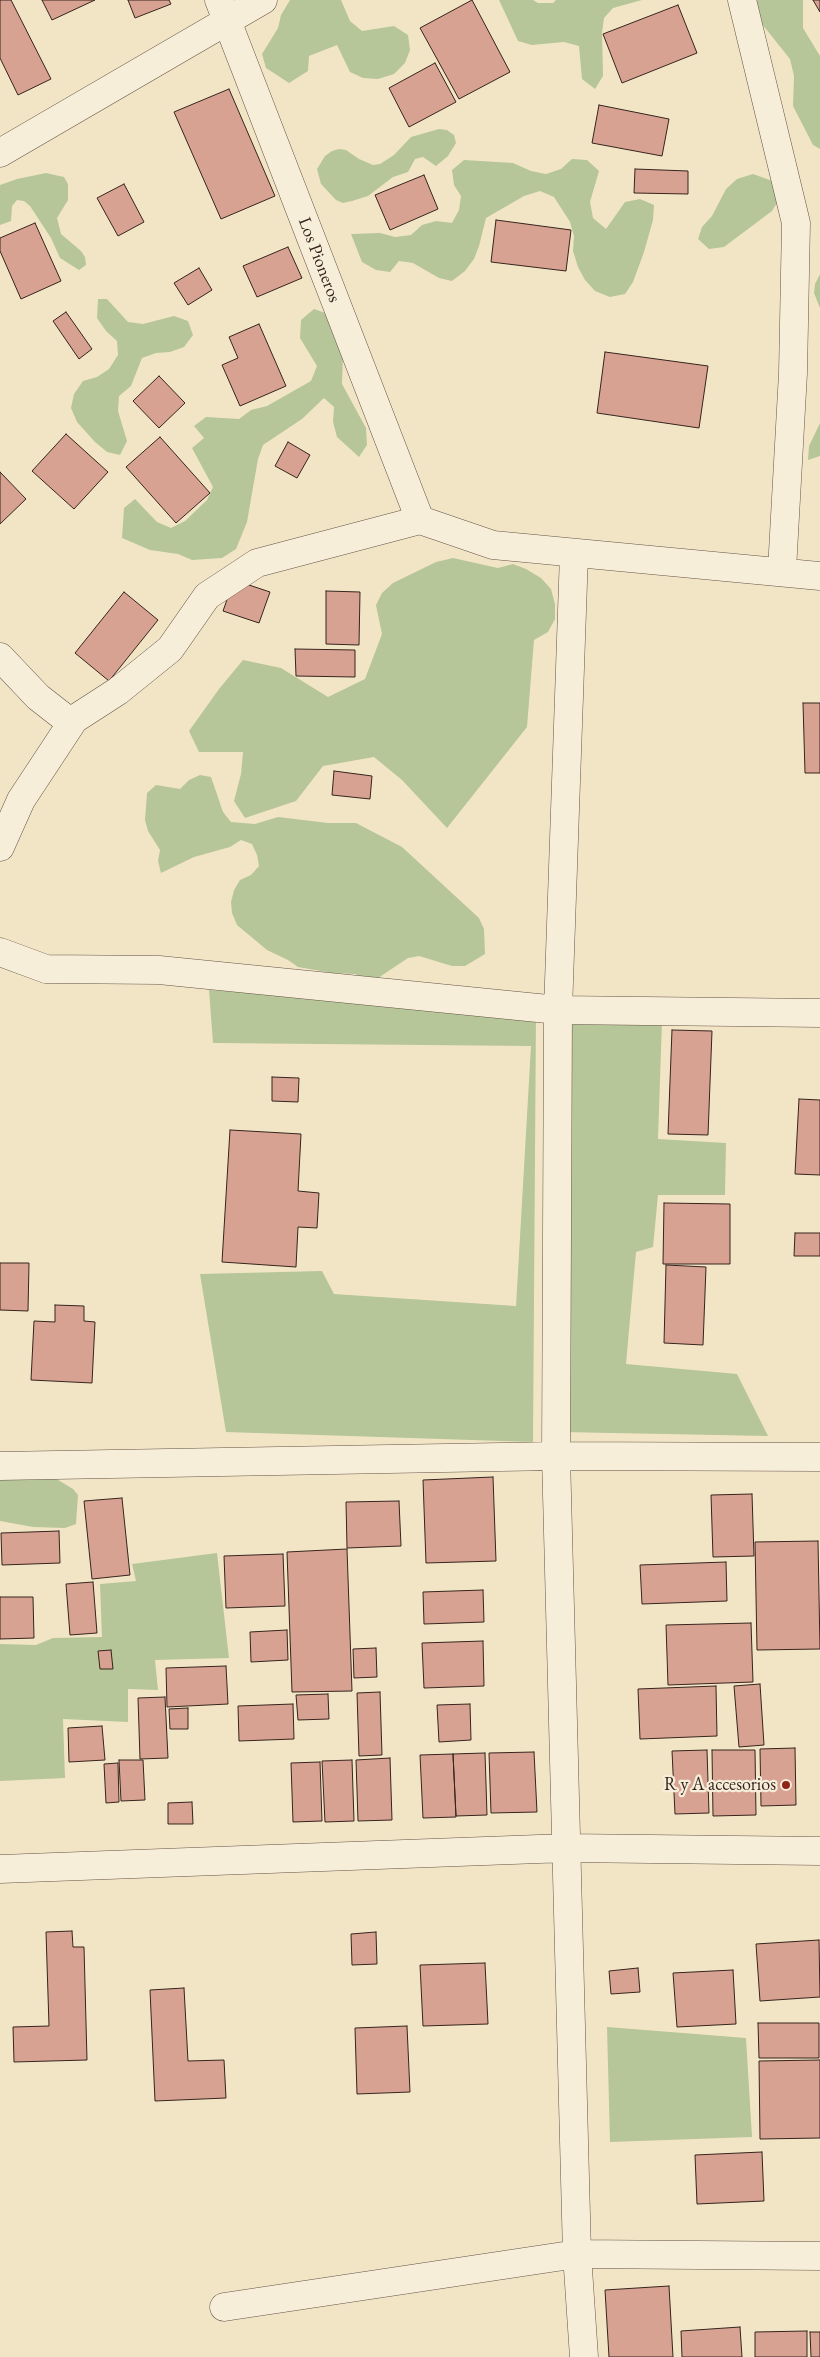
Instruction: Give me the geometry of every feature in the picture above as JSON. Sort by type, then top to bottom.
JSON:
[{"type":"street","points":[[0,153],[222,10],[264,0]]},
{"type":"street","points":[[742,0],[808,223],[793,373],[782,570]]},
{"type":"street","name":"Los Pioneros","points":[[222,10],[420,520]]},
{"type":"street","points":[[0,657],[38,698],[70,722],[118,691],[170,649],[208,596],[257,563],[420,520],[493,545],[574,554],[782,570],[820,576]]},
{"type":"street","points":[[574,554],[558,1010],[556,1456],[577,2254],[584,2357]]},
{"type":"street","points":[[0,847],[22,800],[75,718]]},
{"type":"street","points":[[0,952],[46,969],[159,970],[558,1010],[820,1013]]},
{"type":"street","points":[[0,1466],[556,1456],[820,1457]]},
{"type":"street","points":[[0,1869],[566,1848],[820,1852]]},
{"type":"street","points":[[224,2307],[577,2254],[820,2256]]},
{"type":"green space","points":[[290,0],[341,0],[350,21],[362,31],[394,26],[408,35],[410,50],[405,63],[394,74],[378,79],[363,78],[350,72],[337,45],[309,56],[308,71],[289,83],[266,68],[262,54],[278,28],[281,15]]},
{"type":"green space","points":[[499,0],[533,0],[538,3],[553,3],[556,0],[642,0],[613,8],[604,18],[602,33],[603,76],[595,89],[582,79],[579,46],[564,42],[532,45],[518,41]]},
{"type":"green space","points":[[754,0],[803,0],[803,28],[820,56],[820,149],[813,145],[793,106],[794,76],[790,59],[762,24]]},
{"type":"green space","points":[[439,129],[447,130],[454,135],[456,143],[448,156],[436,166],[423,157],[415,159],[408,172],[393,177],[368,196],[343,203],[336,200],[321,184],[317,169],[325,156],[332,151],[346,150],[359,159],[373,165],[380,164],[394,155],[411,137]]},
{"type":"green space","points":[[572,159],[587,160],[599,171],[590,202],[593,218],[606,229],[625,202],[640,199],[654,205],[653,220],[644,252],[633,282],[625,294],[610,297],[595,291],[585,280],[573,251],[574,236],[570,222],[554,197],[540,191],[524,196],[486,218],[474,259],[465,271],[452,281],[439,278],[413,263],[399,261],[390,272],[376,270],[362,262],[351,234],[380,233],[395,237],[411,235],[422,225],[436,221],[452,223],[459,210],[461,196],[454,185],[452,170],[464,160],[513,163],[531,171],[546,174],[561,169]]},
{"type":"green space","points":[[46,173],[64,177],[68,184],[68,200],[57,218],[61,234],[81,251],[85,257],[86,265],[79,270],[60,258],[51,238],[30,206],[24,201],[17,200],[12,206],[11,221],[0,225],[0,185],[17,179]]},
{"type":"green space","points":[[753,174],[778,183],[780,198],[772,211],[724,247],[709,249],[698,239],[702,227],[712,216],[726,189],[737,179]]},
{"type":"green space","points":[[820,274],[820,308],[814,293],[815,284]]},
{"type":"green space","points":[[98,299],[107,299],[128,322],[143,324],[174,316],[188,321],[193,335],[184,347],[142,358],[131,386],[119,396],[118,411],[127,441],[120,455],[107,452],[95,442],[77,422],[71,408],[74,394],[83,381],[97,377],[109,369],[118,355],[117,341],[106,331],[97,318]]},
{"type":"green space","points":[[314,309],[328,314],[343,354],[342,384],[366,428],[367,445],[359,457],[337,437],[333,422],[334,407],[324,398],[302,419],[263,445],[258,459],[247,522],[236,549],[222,558],[192,560],[178,554],[150,550],[122,538],[124,508],[135,499],[157,522],[171,528],[185,521],[207,500],[213,487],[192,448],[204,438],[194,426],[206,417],[239,419],[251,410],[267,406],[311,381],[317,366],[300,338],[301,320]]},
{"type":"green space","points":[[820,423],[820,456],[808,460],[809,446]]},
{"type":"green space","points":[[453,558],[498,568],[513,564],[526,569],[541,578],[551,589],[555,604],[555,619],[548,632],[534,640],[527,727],[447,828],[402,780],[374,757],[323,766],[296,801],[245,818],[234,801],[241,774],[243,752],[199,752],[189,731],[219,689],[243,660],[281,668],[328,697],[365,679],[382,634],[376,605],[382,593],[393,583],[436,562]]},
{"type":"green space","points":[[200,775],[211,777],[223,812],[231,822],[255,824],[278,817],[328,823],[356,823],[402,847],[479,918],[484,929],[485,954],[465,966],[452,966],[419,956],[408,958],[378,978],[366,979],[355,974],[332,973],[298,967],[267,950],[237,925],[232,913],[231,902],[234,890],[240,880],[251,875],[259,866],[252,844],[241,840],[230,847],[194,857],[161,873],[158,861],[160,850],[148,831],[145,820],[147,793],[156,785],[180,789],[189,780]]},
{"type":"green space","points":[[209,990],[536,1012],[533,1442],[226,1432],[200,1274],[322,1271],[334,1294],[516,1306],[531,1046],[213,1043]]},
{"type":"green space","points":[[558,1018],[662,1021],[658,1139],[726,1143],[725,1195],[658,1195],[653,1247],[636,1252],[626,1364],[737,1374],[768,1436],[560,1432]]},
{"type":"green space","points":[[0,1475],[50,1475],[73,1489],[78,1495],[76,1524],[65,1528],[33,1527],[0,1521]]},
{"type":"green space","points":[[217,1553],[229,1658],[155,1660],[158,1690],[128,1689],[128,1722],[63,1719],[65,1778],[0,1781],[0,1644],[36,1645],[53,1638],[102,1637],[100,1584],[136,1581],[132,1564]]},
{"type":"green space","points":[[607,2027],[746,2038],[752,2137],[610,2142]]},
{"type":"building","points":[[0,0],[11,0],[51,79],[18,95],[0,58]]},
{"type":"building","points":[[42,0],[95,0],[52,20]]},
{"type":"building","points":[[128,0],[169,0],[171,4],[135,18]]},
{"type":"building","points":[[472,0],[510,72],[459,99],[420,28]]},
{"type":"building","points":[[813,0],[820,0],[820,12]]},
{"type":"building","points":[[678,5],[697,53],[622,83],[603,34]]},
{"type":"building","points":[[435,63],[456,102],[409,127],[389,88]]},
{"type":"building","points":[[229,89],[275,196],[221,219],[174,112]]},
{"type":"building","points":[[599,105],[669,119],[662,156],[592,143]]},
{"type":"building","points":[[635,169],[688,171],[688,194],[634,193]]},
{"type":"building","points":[[424,175],[438,209],[390,230],[375,195]]},
{"type":"building","points":[[124,184],[144,222],[118,236],[97,198]]},
{"type":"building","points":[[496,220],[571,230],[566,271],[491,262]]},
{"type":"building","points":[[35,223],[61,281],[21,299],[0,251],[0,238]]},
{"type":"building","points":[[288,247],[302,278],[257,297],[243,266]]},
{"type":"building","points":[[199,268],[212,290],[188,305],[174,283]]},
{"type":"building","points":[[66,312],[92,349],[79,359],[53,321]]},
{"type":"building","points":[[259,324],[286,386],[240,406],[222,365],[238,358],[229,337]]},
{"type":"building","points":[[605,352],[708,366],[699,428],[597,413]]},
{"type":"building","points":[[159,376],[185,403],[159,428],[133,401]]},
{"type":"building","points":[[66,434],[108,472],[74,509],[32,471]]},
{"type":"building","points":[[160,437],[210,493],[176,523],[126,467]]},
{"type":"building","points":[[288,442],[310,455],[297,478],[275,466]]},
{"type":"building","points":[[0,472],[26,499],[0,524]]},
{"type":"building","points":[[234,580],[270,592],[259,623],[223,611]]},
{"type":"building","points":[[326,591],[360,592],[359,645],[326,644]]},
{"type":"building","points":[[124,592],[158,620],[109,681],[75,653]]},
{"type":"building","points":[[295,649],[355,650],[355,677],[296,676]]},
{"type":"building","points":[[803,703],[820,703],[820,773],[805,773]]},
{"type":"building","points":[[334,771],[372,776],[370,799],[332,795]]},
{"type":"building","points":[[672,1030],[712,1031],[708,1135],[668,1134]]},
{"type":"building","points":[[272,1077],[299,1078],[298,1102],[272,1101]]},
{"type":"building","points":[[799,1099],[820,1100],[820,1175],[795,1174]]},
{"type":"building","points":[[230,1130],[301,1134],[298,1191],[319,1193],[317,1228],[298,1227],[296,1267],[222,1262]]},
{"type":"building","points":[[664,1203],[730,1204],[730,1264],[663,1264]]},
{"type":"building","points":[[795,1233],[820,1233],[820,1256],[794,1256]]},
{"type":"building","points":[[0,1263],[29,1263],[28,1311],[0,1310]]},
{"type":"building","points":[[666,1265],[706,1267],[703,1345],[664,1343]]},
{"type":"building","points":[[55,1305],[84,1306],[84,1321],[95,1322],[92,1383],[31,1380],[34,1321],[55,1322]]},
{"type":"building","points":[[493,1477],[496,1561],[426,1563],[423,1480]]},
{"type":"building","points":[[752,1494],[754,1556],[713,1557],[711,1495]]},
{"type":"building","points":[[122,1498],[130,1575],[92,1579],[84,1501]]},
{"type":"building","points":[[399,1501],[401,1546],[347,1548],[346,1502]]},
{"type":"building","points":[[59,1531],[60,1563],[2,1565],[1,1533]]},
{"type":"building","points":[[818,1541],[820,1649],[757,1650],[755,1542]]},
{"type":"building","points":[[347,1549],[352,1691],[292,1692],[287,1552]]},
{"type":"building","points":[[283,1554],[285,1606],[226,1608],[224,1556]]},
{"type":"building","points":[[726,1562],[727,1601],[642,1604],[640,1565]]},
{"type":"building","points":[[93,1582],[97,1633],[70,1635],[66,1584]]},
{"type":"building","points":[[483,1590],[484,1622],[424,1624],[423,1592]]},
{"type":"building","points":[[0,1597],[33,1597],[34,1638],[0,1639]]},
{"type":"building","points":[[751,1623],[753,1682],[668,1685],[666,1625]]},
{"type":"building","points":[[287,1630],[288,1660],[251,1662],[250,1632]]},
{"type":"building","points":[[483,1641],[484,1686],[424,1688],[422,1643]]},
{"type":"building","points":[[376,1648],[377,1677],[354,1678],[353,1649]]},
{"type":"building","points":[[111,1650],[113,1669],[100,1669],[98,1651]]},
{"type":"building","points":[[226,1666],[228,1704],[167,1707],[166,1668]]},
{"type":"building","points":[[760,1684],[764,1745],[739,1747],[734,1686]]},
{"type":"building","points":[[716,1686],[717,1736],[640,1739],[638,1689]]},
{"type":"building","points":[[380,1692],[382,1755],[359,1756],[357,1693]]},
{"type":"building","points":[[328,1694],[329,1719],[298,1720],[296,1695]]},
{"type":"building","points":[[165,1697],[168,1758],[140,1759],[138,1698]]},
{"type":"building","points":[[293,1704],[294,1739],[239,1741],[238,1706]]},
{"type":"building","points":[[470,1704],[471,1740],[439,1742],[437,1705]]},
{"type":"building","points":[[188,1708],[188,1729],[170,1729],[169,1709]]},
{"type":"building","points":[[102,1726],[105,1760],[69,1762],[68,1728]]},
{"type":"building","points":[[795,1748],[796,1805],[761,1806],[760,1749]]},
{"type":"building","points":[[707,1750],[709,1813],[675,1814],[672,1751]]},
{"type":"building","points":[[712,1750],[755,1750],[756,1815],[713,1816]]},
{"type":"building","points":[[534,1752],[537,1812],[491,1813],[489,1753]]},
{"type":"building","points":[[485,1753],[487,1815],[456,1816],[453,1754]]},
{"type":"building","points":[[453,1754],[456,1817],[423,1818],[420,1755]]},
{"type":"building","points":[[390,1758],[392,1820],[358,1821],[356,1760]]},
{"type":"building","points":[[119,1760],[143,1760],[145,1800],[121,1801]]},
{"type":"building","points":[[352,1760],[354,1821],[325,1822],[322,1761]]},
{"type":"building","points":[[320,1762],[322,1821],[293,1822],[291,1763]]},
{"type":"building","points":[[118,1763],[119,1802],[106,1803],[104,1764]]},
{"type":"building","points":[[192,1802],[193,1824],[168,1824],[168,1803]]},
{"type":"building","points":[[72,1931],[73,1947],[84,1947],[87,2060],[14,2062],[13,2027],[49,2026],[46,1932]]},
{"type":"building","points":[[376,1932],[377,1964],[352,1965],[351,1934]]},
{"type":"building","points":[[819,1940],[820,1997],[760,2001],[756,1944]]},
{"type":"building","points":[[485,1963],[488,2024],[423,2026],[420,1965]]},
{"type":"building","points":[[638,1968],[640,1992],[611,1994],[609,1971]]},
{"type":"building","points":[[733,1970],[736,2024],[677,2027],[673,1973]]},
{"type":"building","points":[[184,1988],[188,2061],[224,2060],[226,2098],[155,2101],[150,1990]]},
{"type":"building","points":[[758,2023],[819,2023],[819,2058],[759,2058]]},
{"type":"building","points":[[407,2026],[410,2092],[357,2094],[355,2028]]},
{"type":"building","points":[[820,2060],[820,2138],[760,2139],[759,2061]]},
{"type":"building","points":[[762,2152],[764,2201],[697,2204],[695,2155]]},
{"type":"building","points":[[669,2286],[673,2357],[609,2357],[605,2290]]},
{"type":"building","points":[[740,2327],[742,2357],[682,2357],[681,2331]]},
{"type":"building","points":[[807,2331],[807,2357],[755,2357],[755,2332]]},
{"type":"building","points":[[810,2332],[820,2332],[820,2357],[811,2357]]},
{"type":"place","name":"R y A accesorios","points":[[786,1785]]}]
